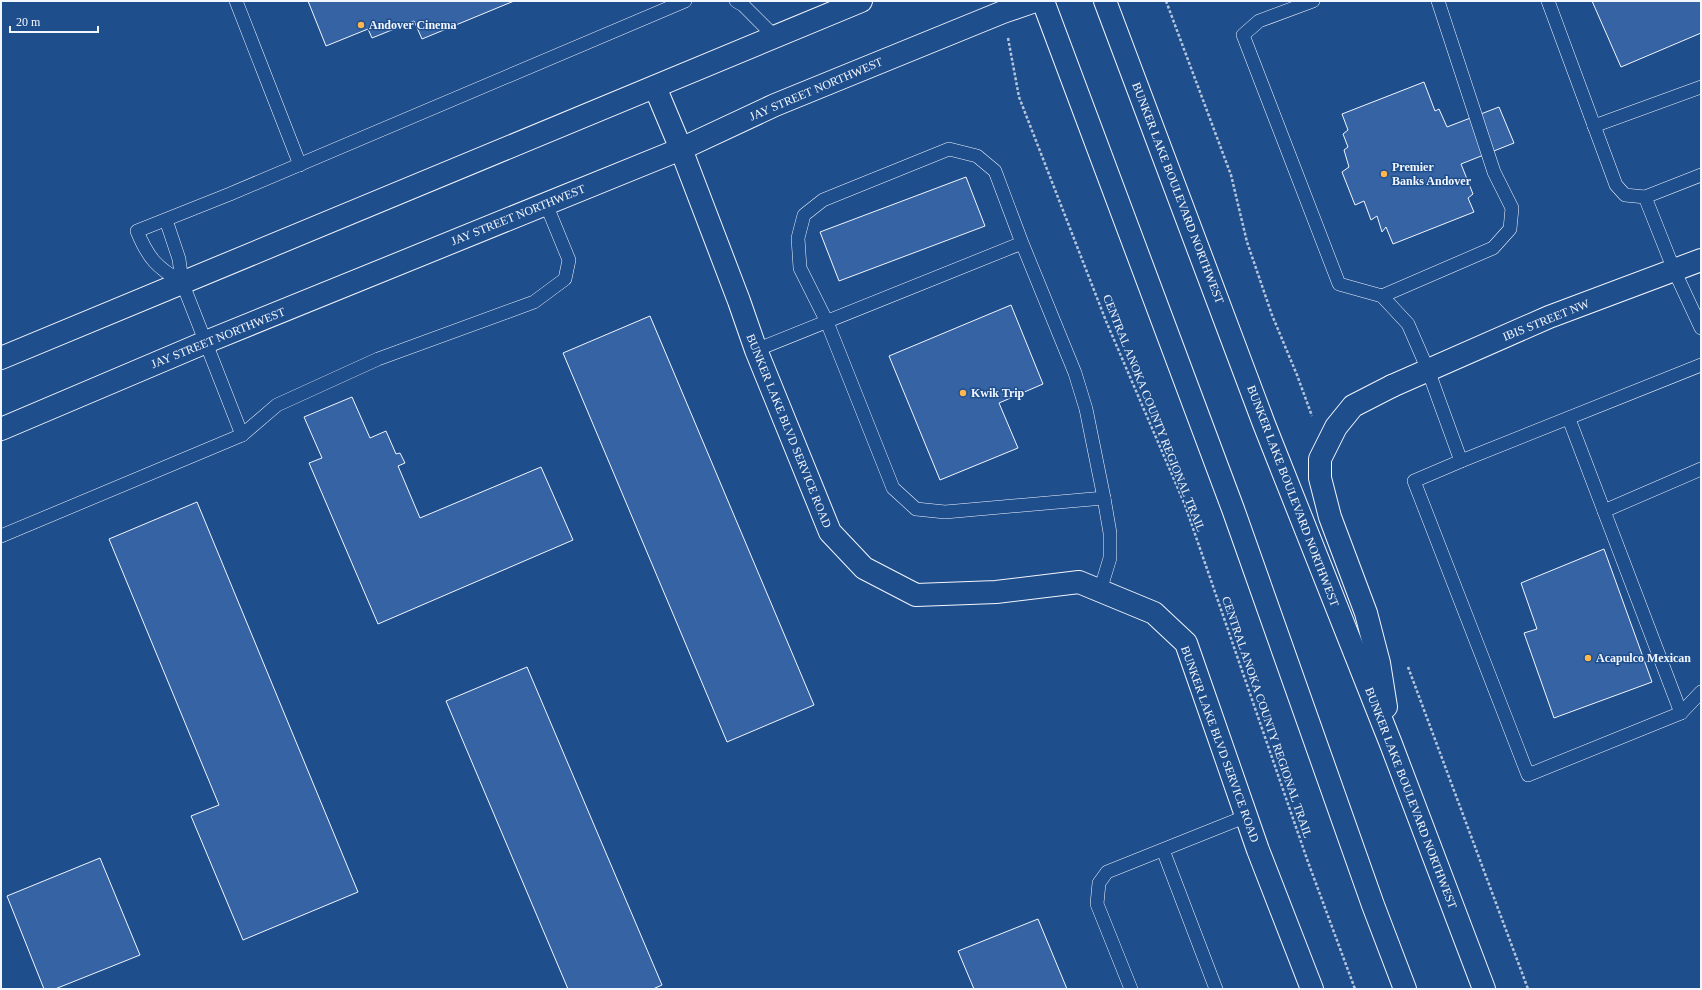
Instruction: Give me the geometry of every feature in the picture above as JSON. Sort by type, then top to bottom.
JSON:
[{"type":"street","points":[[1,358],[861,1]]},
{"type":"street","name":"JAY STREET NORTHWEST","points":[[1,429],[206,342],[681,149],[775,105],[1003,12],[1035,1]]},
{"type":"street","points":[[1043,1],[1233,509],[1373,905],[1405,989]]},
{"type":"street","name":"BUNKER LAKE BOULEVARD NORTHWEST","points":[[1106,1],[1264,424],[1391,744],[1484,989]]},
{"type":"street","name":"BUNKER LAKE BLVD SERVICE ROAD","points":[[655,87],[681,149],[739,301],[756,350],[830,532],[864,568],[916,595],[996,592],[1079,582],[1154,613],[1186,643],[1247,816],[1312,989]]},
{"type":"street","name":"IBIS STREET NW","points":[[1391,744],[1377,656],[1366,613],[1330,517],[1320,478],[1320,459],[1336,427],[1353,406],[1392,386],[1549,317],[1701,260]]},
{"type":"lane","points":[[236,1],[300,165]]},
{"type":"lane","points":[[182,282],[164,272],[149,256],[136,231],[300,165],[685,1]]},
{"type":"lane","points":[[736,1],[775,37]]},
{"type":"lane","points":[[1313,1],[1259,21],[1243,35],[1339,284],[1382,296],[1408,324],[1428,370],[1461,461]]},
{"type":"lane","points":[[1382,296],[1493,248],[1510,230],[1512,208],[1494,172],[1438,1]]},
{"type":"lane","points":[[1548,1],[1616,185],[1625,195],[1645,197],[1701,175]]},
{"type":"lane","points":[[1594,126],[1701,87]]},
{"type":"lane","points":[[1100,591],[1110,558],[1110,533],[1104,498],[1086,410],[1075,373],[1022,243],[995,171],[977,156],[949,150],[823,200],[804,215],[798,238],[800,268],[827,322],[893,488],[916,509],[946,512],[1104,498]]},
{"type":"lane","points":[[1645,197],[1674,270],[1701,328]]},
{"type":"lane","points":[[1,536],[242,435],[278,405],[378,359],[534,302],[566,279],[568,260],[546,204]]},
{"type":"lane","points":[[166,220],[179,259],[182,282],[242,435]]},
{"type":"lane","points":[[756,350],[1022,243]]},
{"type":"lane","points":[[1701,365],[1414,481],[1528,775],[1681,713],[1701,692]]},
{"type":"lane","points":[[1569,419],[1681,713]]},
{"type":"lane","points":[[1604,511],[1701,469]]},
{"type":"lane","points":[[1130,989],[1097,904],[1099,883],[1107,872],[1247,816]]},
{"type":"lane","points":[[1163,850],[1216,989]]},
{"type":"path","points":[[1166,1],[1231,175],[1247,242],[1272,315],[1297,375],[1314,423]]},
{"type":"path","name":"CENTRAL ANOKA COUNTY REGIONAL TRAIL","points":[[1003,12],[1019,97],[1106,321],[1185,505],[1308,862],[1355,989]]},
{"type":"path","points":[[1406,663],[1528,989]]},
{"type":"building","name":"Andover Cinema","points":[[308,1],[514,1],[422,39],[414,21],[372,38],[368,29],[326,46]]},
{"type":"building","points":[[1592,1],[1701,1],[1701,33],[1621,67]]},
{"type":"building","points":[[1424,82],[1435,111],[1439,109],[1447,127],[1499,107],[1514,143],[1461,164],[1473,194],[1468,198],[1474,212],[1393,244],[1386,227],[1382,232],[1377,216],[1371,220],[1364,201],[1355,205],[1342,172],[1349,167],[1344,150],[1348,147],[1343,134],[1348,130],[1342,114]]},
{"type":"building","points":[[966,177],[985,226],[839,281],[820,232]]},
{"type":"building","name":"Kwik Trip","points":[[1011,305],[1043,384],[999,403],[1018,448],[940,480],[889,356]]},
{"type":"building","points":[[650,316],[814,705],[727,742],[563,353]]},
{"type":"building","points":[[352,397],[370,438],[386,431],[396,454],[400,453],[405,463],[398,466],[420,518],[541,467],[573,540],[378,624],[309,463],[322,458],[304,417]]},
{"type":"building","points":[[197,502],[358,892],[243,940],[191,816],[219,805],[109,539]]},
{"type":"building","name":"Acapulco Mexican","points":[[1604,549],[1652,682],[1554,718],[1524,633],[1537,629],[1521,583]]},
{"type":"building","points":[[527,667],[662,985],[653,989],[568,989],[446,701]]},
{"type":"building","points":[[100,858],[140,955],[55,989],[44,989],[7,896]]},
{"type":"building","points":[[1038,919],[1067,989],[974,989],[958,951]]},
{"type":"place","name":"Andover Cinema","points":[[361,25]]},
{"type":"place","name":"Premier Banks Andover","points":[[1384,174]]},
{"type":"place","name":"Kwik Trip","points":[[963,393]]},
{"type":"place","name":"Acapulco Mexican","points":[[1588,658]]}]
